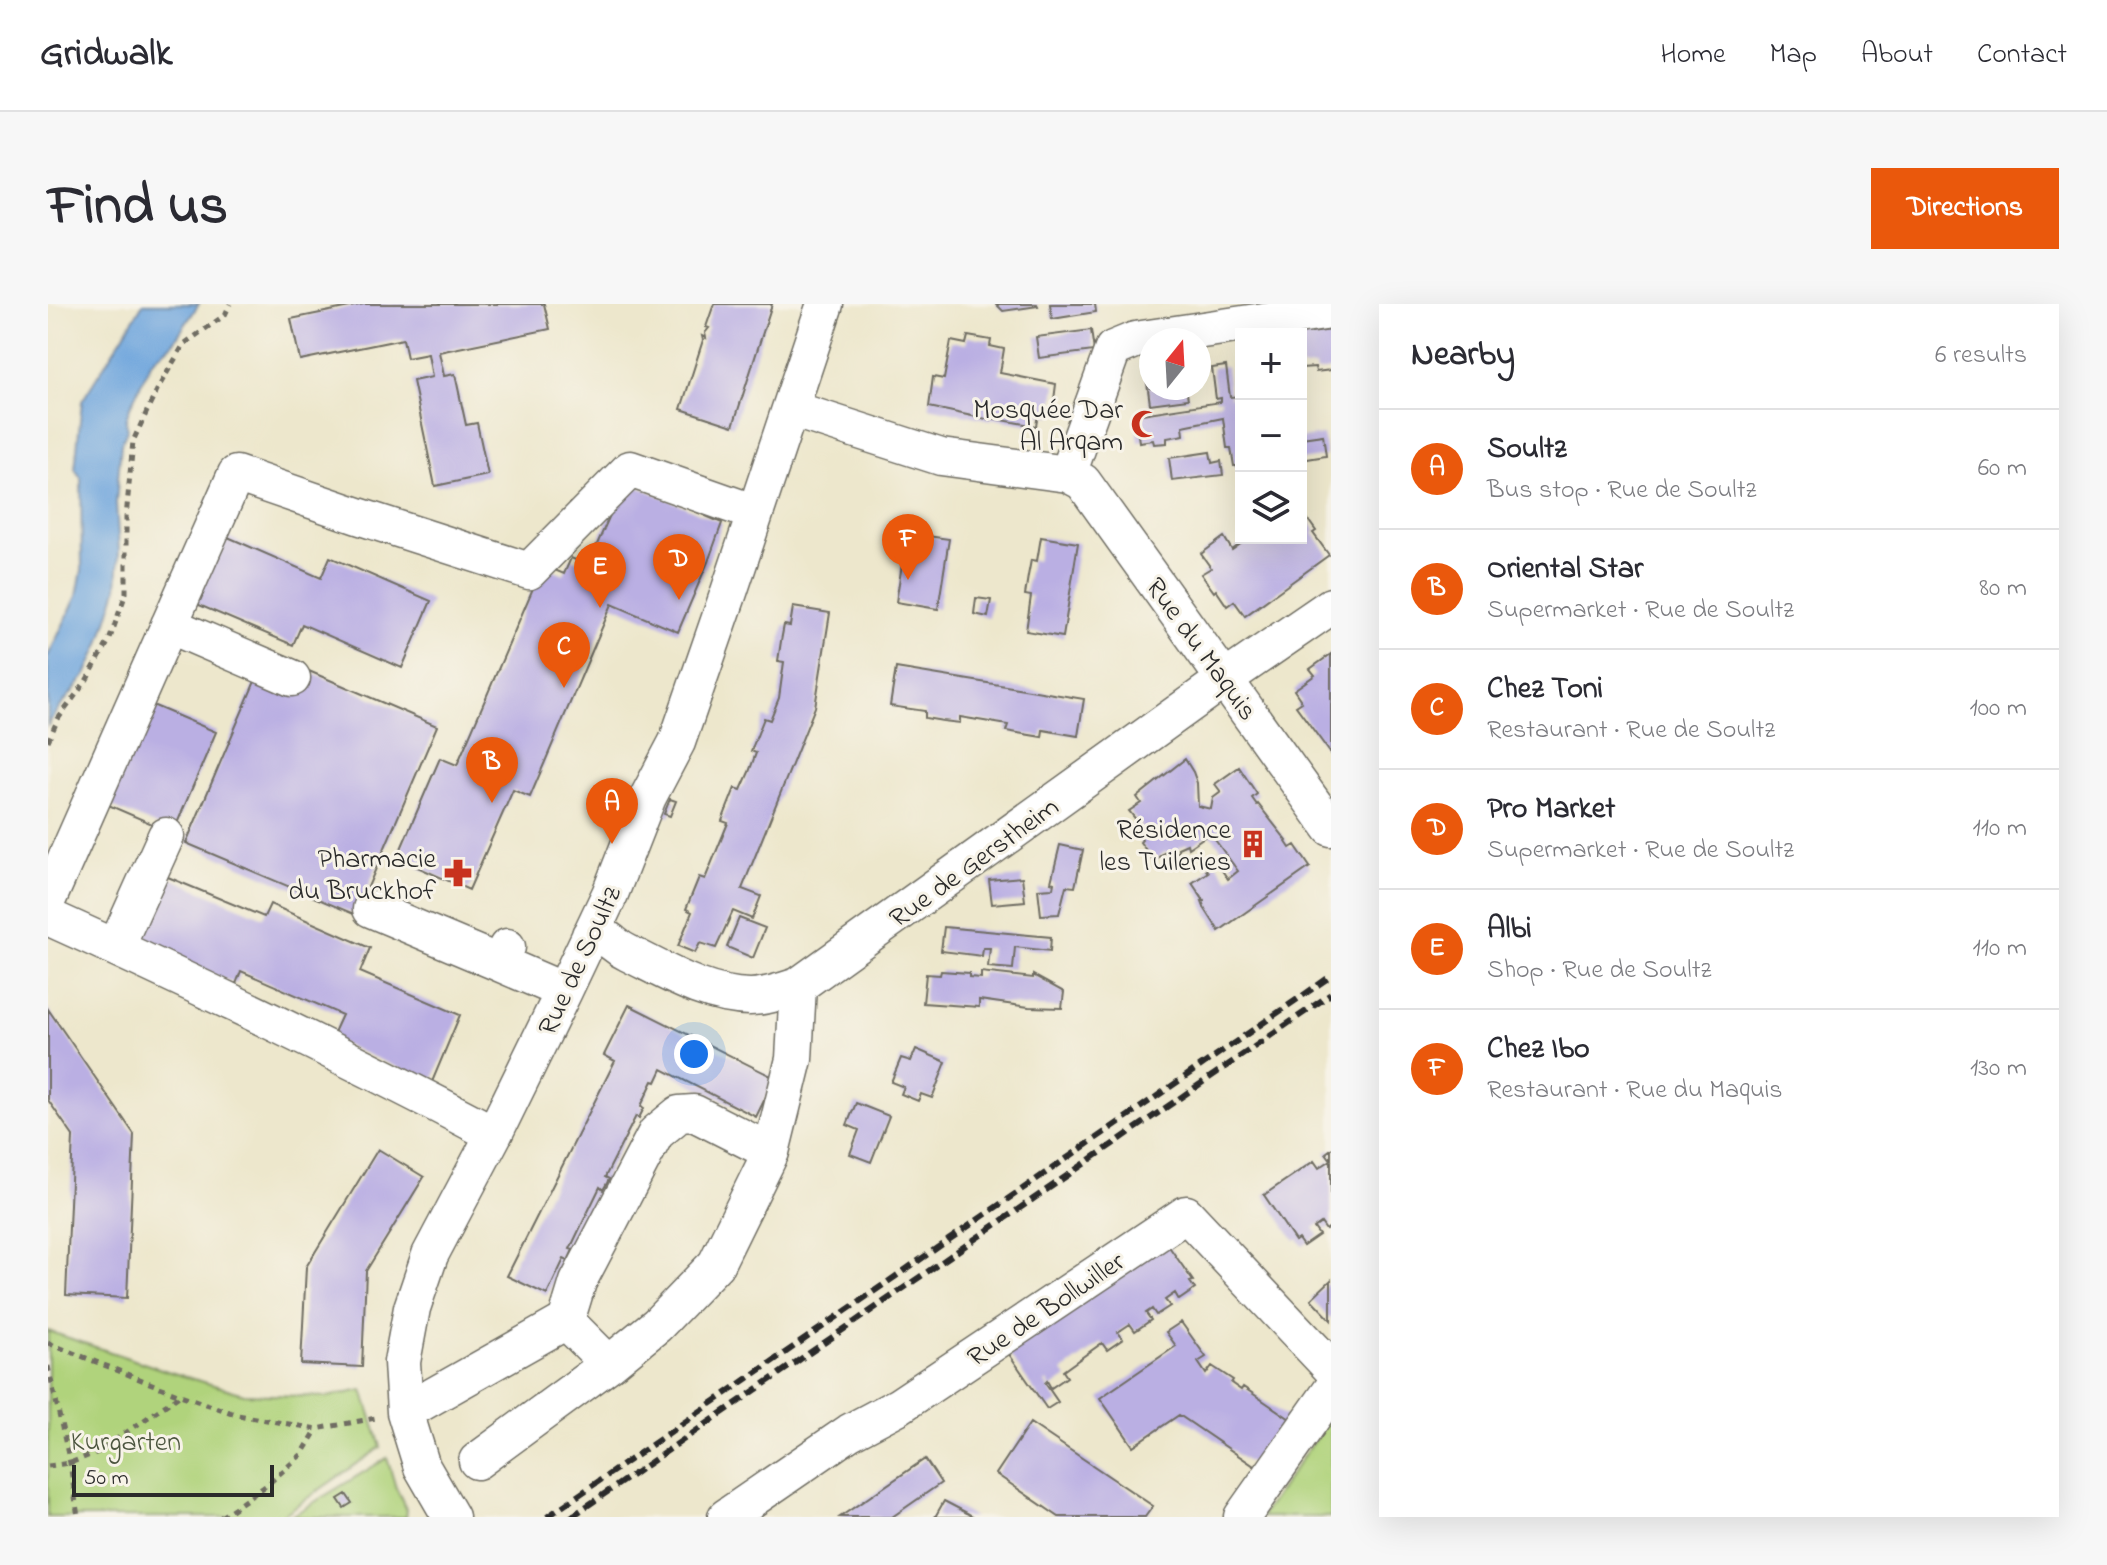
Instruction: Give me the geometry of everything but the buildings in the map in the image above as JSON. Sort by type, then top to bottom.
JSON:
[{"type":"street","name":"Rue de Soultz","points":[[451,1517],[422,1467],[405,1412],[402,1362],[412,1308],[430,1255],[564,991],[610,894],[648,797],[677,742],[825,304]]},
{"type":"street","points":[[791,409],[941,457],[1068,474],[1113,349],[1135,340],[1331,311]]},
{"type":"street","points":[[48,899],[236,474],[529,571],[630,469],[755,513]]},
{"type":"street","name":"Rue du Maquis","points":[[1068,474],[1083,482],[1331,828]]},
{"type":"street","name":"Rue de Gerstheim","points":[[590,935],[604,936],[621,950],[705,990],[752,997],[798,986],[1331,606]]},
{"type":"street","points":[[169,625],[292,678]]},
{"type":"street","points":[[116,947],[166,836]]},
{"type":"street","points":[[371,909],[503,955],[564,991]]},
{"type":"street","points":[[48,917],[402,1085],[494,1134]]},
{"type":"street","points":[[477,1461],[657,1325],[716,1264],[771,1152],[794,1059],[798,986]]},
{"type":"street","points":[[405,1412],[566,1321],[578,1282],[656,1133],[679,1114],[694,1113],[771,1152]]},
{"type":"street","name":"Rue de Bollwiller","points":[[726,1517],[850,1432],[899,1406],[1186,1214],[1331,1368]]},
{"type":"street","points":[[566,1321],[609,1364]]},
{"type":"street","points":[[1242,1517],[1331,1391]]},
{"type":"path","points":[[48,741],[58,719],[86,681],[109,641],[126,593],[126,518],[133,441],[158,388],[184,344],[225,315],[230,304]]},
{"type":"path","points":[[48,1343],[238,1415],[317,1429],[405,1412]]},
{"type":"path","points":[[48,1366],[70,1463],[78,1517]]},
{"type":"path","points":[[49,1466],[70,1463],[98,1452],[180,1395]]},
{"type":"path","points":[[221,1517],[267,1485],[302,1454],[317,1429]]},
{"type":"green space","name":"Kurgarten","points":[[48,1331],[244,1394],[327,1397],[363,1390],[381,1447],[280,1517],[48,1517]]},
{"type":"green space","points":[[1331,1416],[1331,1517],[1261,1517]]},
{"type":"green space","points":[[387,1458],[407,1510],[406,1517],[290,1517]]},
{"type":"water","points":[[143,304],[199,304],[173,343],[152,361],[129,409],[127,430],[121,444],[116,503],[119,551],[117,589],[100,644],[86,675],[48,725],[48,656],[77,596],[82,570],[81,478],[75,469],[82,401]]},
{"type":"railway","points":[[547,1517],[1331,976]]},
{"type":"railway","points":[[571,1517],[1331,994]]},
{"type":"place","name":"Mosquée Dar Al Arqam","points":[[1145,424]]},
{"type":"place","name":"Chez Ibo","points":[[908,580]]},
{"type":"place","name":"Pro Market","points":[[679,600]]},
{"type":"place","name":"Albi","points":[[600,608]]},
{"type":"place","name":"Chez Toni","points":[[564,688]]},
{"type":"place","name":"Oriental Star","points":[[492,803]]},
{"type":"place","name":"Soultz","points":[[612,844]]},
{"type":"place","name":"Résidence les Tuileries","points":[[1253,844]]},
{"type":"place","name":"Pharmacie du Bruckhof","points":[[458,873]]}]
